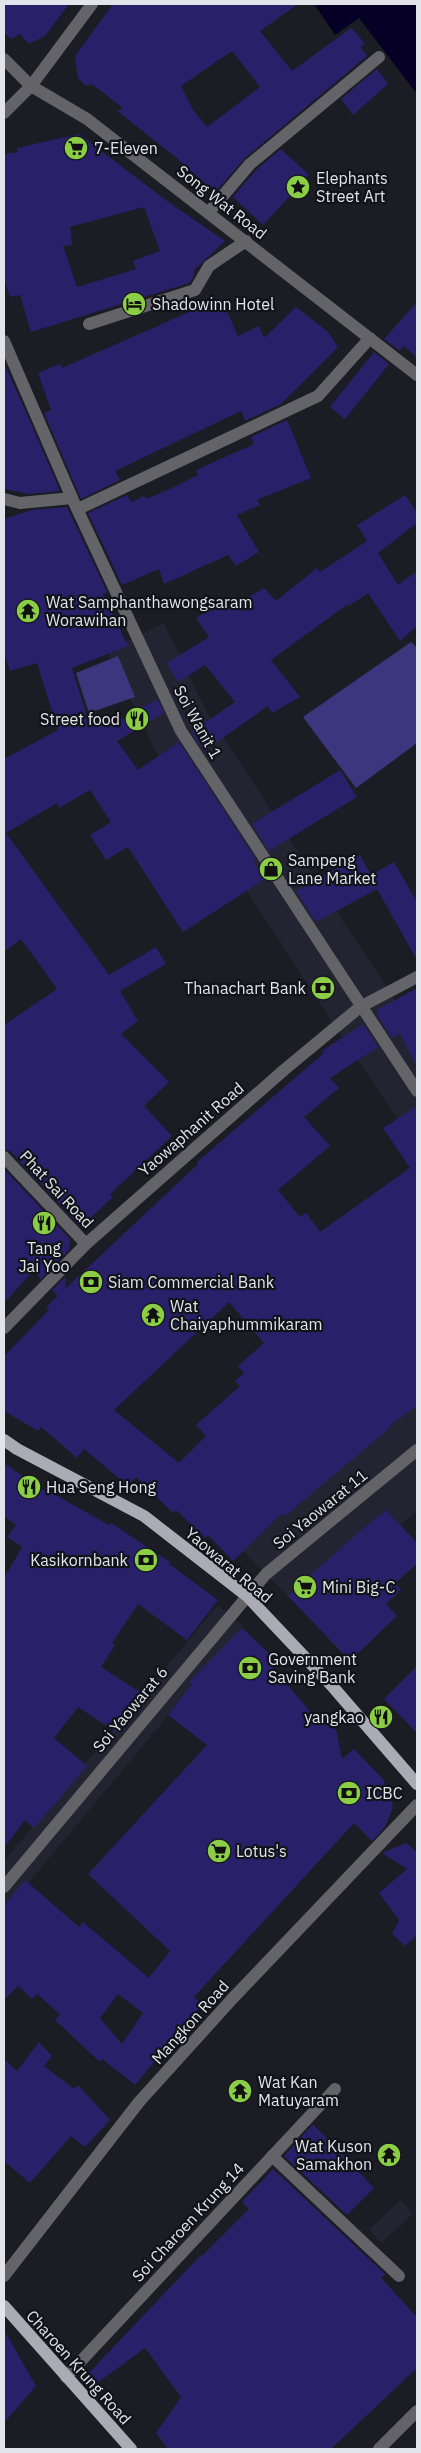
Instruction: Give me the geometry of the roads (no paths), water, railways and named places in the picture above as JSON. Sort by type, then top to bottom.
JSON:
[{"type":"main road","name":"Yaowarat Road","points":[[4,1440],[17,1449],[144,1516],[246,1596],[333,1687],[417,1784]]},
{"type":"main road","name":"Charoen Krung Road","points":[[4,2306],[131,2449]]},
{"type":"street","points":[[4,113],[31,86],[92,4]]},
{"type":"street","points":[[209,212],[250,164],[379,57]]},
{"type":"street","name":"Song Wat Road","points":[[4,59],[31,86],[86,119],[209,212],[417,375]]},
{"type":"street","points":[[89,324],[195,290],[209,266],[246,241]]},
{"type":"street","points":[[4,499],[20,503],[75,504],[318,396],[370,338]]},
{"type":"street","name":"Soi Wanit 1","points":[[4,341],[75,504],[181,731],[360,1007],[417,1091]]},
{"type":"street","name":"Yaowaphanit Road","points":[[4,1328],[86,1244],[186,1154],[360,1007],[417,977]]},
{"type":"street","name":"Phat Sai Road","points":[[4,1157],[86,1244]]},
{"type":"street","name":"Soi Yaowarat 11","points":[[246,1596],[266,1574],[417,1450]]},
{"type":"street","name":"Soi Yaowarat 6","points":[[4,1886],[246,1596]]},
{"type":"street","name":"Mangkon Road","points":[[4,2276],[139,2102],[233,1998],[417,1805]]},
{"type":"street","name":"Soi Charoen Krung 14","points":[[66,2378],[335,2089]]},
{"type":"street","points":[[272,2156],[399,2276]]},
{"type":"street","points":[[379,2449],[417,2410]]},
{"type":"place","name":"7-Eleven","points":[[76,148]]},
{"type":"place","name":"Elephants Street Art","points":[[298,187]]},
{"type":"place","name":"Shadowinn Hotel","points":[[134,304]]},
{"type":"place","name":"Wat Samphanthawongsaram Worawihan","points":[[28,611]]},
{"type":"place","name":"Street food","points":[[137,719]]},
{"type":"place","name":"Sampeng Lane Market","points":[[271,869]]},
{"type":"place","name":"Thanachart Bank","points":[[323,988]]},
{"type":"place","name":"Tang Jai Yoo","points":[[44,1223]]},
{"type":"place","name":"Siam Commercial Bank","points":[[91,1282]]},
{"type":"place","name":"Wat Chaiyaphummikaram","points":[[153,1315]]},
{"type":"place","name":"Hua Seng Hong","points":[[29,1487]]},
{"type":"place","name":"Kasikornbank","points":[[146,1560]]},
{"type":"place","name":"Mini Big-C","points":[[305,1587]]},
{"type":"place","name":"Government Saving Bank","points":[[250,1668]]},
{"type":"place","name":"yangkao","points":[[381,1717]]},
{"type":"place","name":"ICBC","points":[[349,1793]]},
{"type":"place","name":"Lotus's","points":[[219,1851]]},
{"type":"place","name":"Wat Kan Matuyaram","points":[[240,2091]]},
{"type":"place","name":"Wat Kuson Samakhon","points":[[389,2155]]}]
